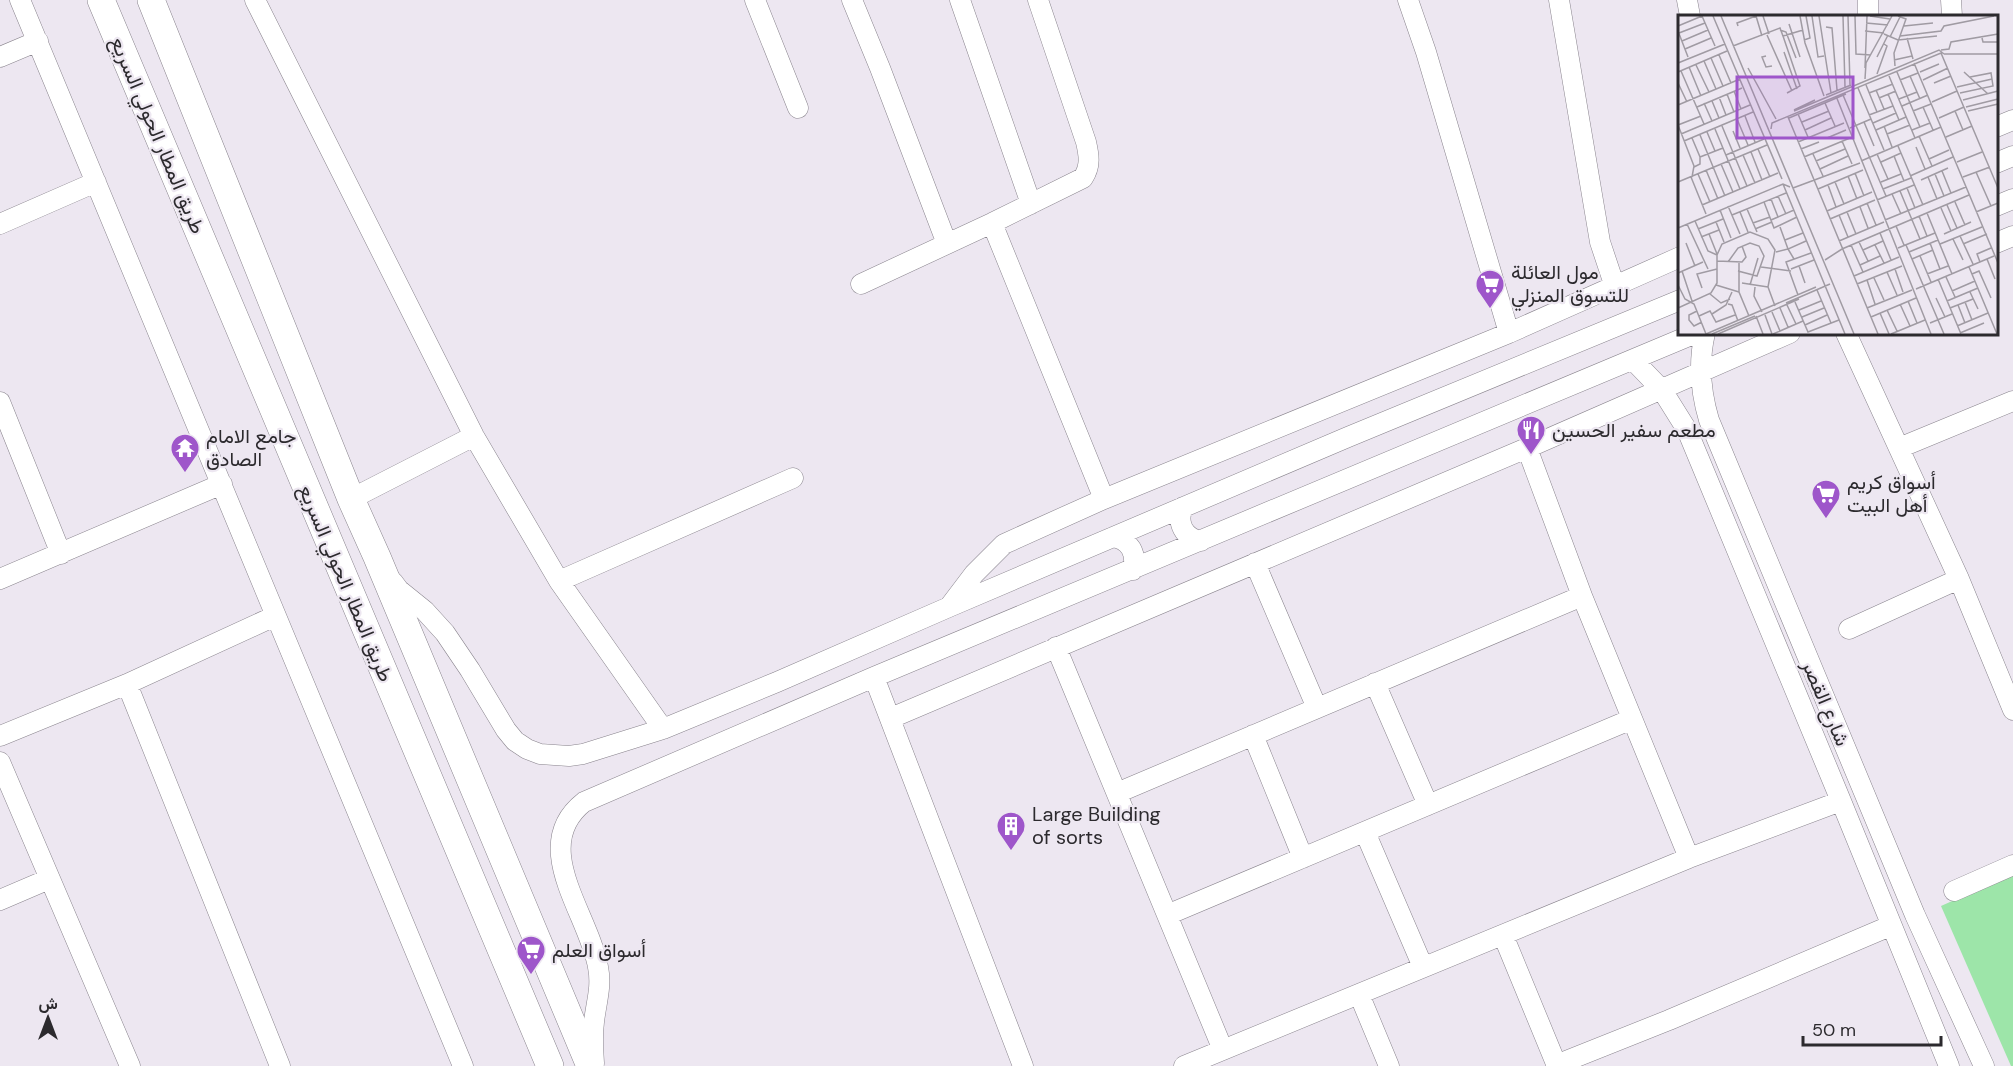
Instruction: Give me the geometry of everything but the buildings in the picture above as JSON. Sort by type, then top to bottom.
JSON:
[{"type":"highway","name":"طريق المطار الحولي السريع","points":[[101,0],[550,1066]]},
{"type":"highway","name":"طريق المطار الحولي السريع","points":[[152,0],[351,500],[592,1066]]},
{"type":"street","points":[[20,0],[463,1066]]},
{"type":"street","points":[[255,0],[474,436],[559,581],[663,729]]},
{"type":"street","points":[[755,0],[798,108]]},
{"type":"street","points":[[852,0],[947,244]]},
{"type":"street","points":[[960,0],[1031,204]]},
{"type":"street","points":[[861,284],[1031,204],[1083,178],[1089,170],[1086,142],[1038,0]]},
{"type":"street","points":[[1408,0],[1426,52],[1509,333]]},
{"type":"street","points":[[1559,0],[1600,242],[1615,287]]},
{"type":"street","points":[[1687,0],[1690,15]]},
{"type":"street","points":[[1951,0],[1952,15]]},
{"type":"street","points":[[0,57],[38,41]]},
{"type":"street","points":[[1998,126],[2013,120]]},
{"type":"street","points":[[1998,162],[2013,156]]},
{"type":"street","points":[[0,224],[96,183]]},
{"type":"street","points":[[1998,205],[2013,199]]},
{"type":"street","points":[[992,223],[1104,499]]},
{"type":"street","points":[[1998,242],[2013,236]]},
{"type":"street","points":[[949,607],[974,574],[1004,544],[1104,499],[1509,333],[1678,258]]},
{"type":"street","points":[[377,557],[399,591],[425,611],[445,633],[515,741],[540,754],[569,756],[583,754],[663,729],[777,682],[1183,507],[1678,301]]},
{"type":"street","points":[[592,1066],[594,1019],[600,993],[600,980],[595,953],[560,856],[561,835],[569,816],[576,808],[593,797],[874,677],[1694,334]]},
{"type":"street","name":"شارع القصر","points":[[1705,334],[1700,372],[1705,404],[1714,433],[1915,915],[1984,1066]]},
{"type":"street","points":[[891,718],[1527,448],[1788,334]]},
{"type":"street","points":[[1846,334],[1959,579],[2013,710]]},
{"type":"street","points":[[1634,360],[1662,390],[1687,430],[1948,1066]]},
{"type":"street","points":[[1899,448],[2013,401]]},
{"type":"street","points":[[0,402],[61,554]]},
{"type":"street","points":[[351,500],[474,436]]},
{"type":"street","points":[[1527,448],[1582,596],[1689,858]]},
{"type":"street","points":[[559,581],[793,478]]},
{"type":"street","points":[[0,579],[222,484]]},
{"type":"street","points":[[1183,507],[1180,522],[1184,531],[1192,538],[1201,541]]},
{"type":"street","points":[[1113,537],[1123,540],[1131,548],[1135,558],[1133,570]]},
{"type":"street","points":[[1255,563],[1317,708]]},
{"type":"street","points":[[1849,629],[1959,579]]},
{"type":"street","points":[[1116,792],[1582,596]]},
{"type":"street","points":[[0,736],[127,684],[275,616]]},
{"type":"street","points":[[1056,647],[1223,1050]]},
{"type":"street","points":[[874,677],[1023,1066]]},
{"type":"street","points":[[1375,683],[1428,805]]},
{"type":"street","points":[[127,684],[280,1066]]},
{"type":"street","points":[[1167,915],[1632,719]]},
{"type":"street","points":[[1253,735],[1303,858]]},
{"type":"street","points":[[0,762],[130,1066]]},
{"type":"street","points":[[1184,1066],[1689,858],[1841,801]]},
{"type":"street","points":[[1365,832],[1423,968]]},
{"type":"street","points":[[1954,891],[2013,865]]},
{"type":"street","points":[[0,900],[49,879]]},
{"type":"street","points":[[1503,935],[1557,1066],[1890,926]]},
{"type":"street","points":[[1359,994],[1389,1066]]},
{"type":"green space","points":[[2013,874],[2013,1066],[2011,1066],[1941,906]]},
{"type":"place","name":"مول العائلة للتسوق المنزلي","points":[[1490,310]]},
{"type":"place","name":"مطعم سفير الحسين","points":[[1531,456]]},
{"type":"place","name":"جامع الامام الصادق","points":[[185,474]]},
{"type":"place","name":"أسواق كريم أهل البيت","points":[[1826,520]]},
{"type":"place","name":"Large Building of sorts","points":[[1011,852]]},
{"type":"place","name":"أسواق العلم","points":[[531,976]]}]
